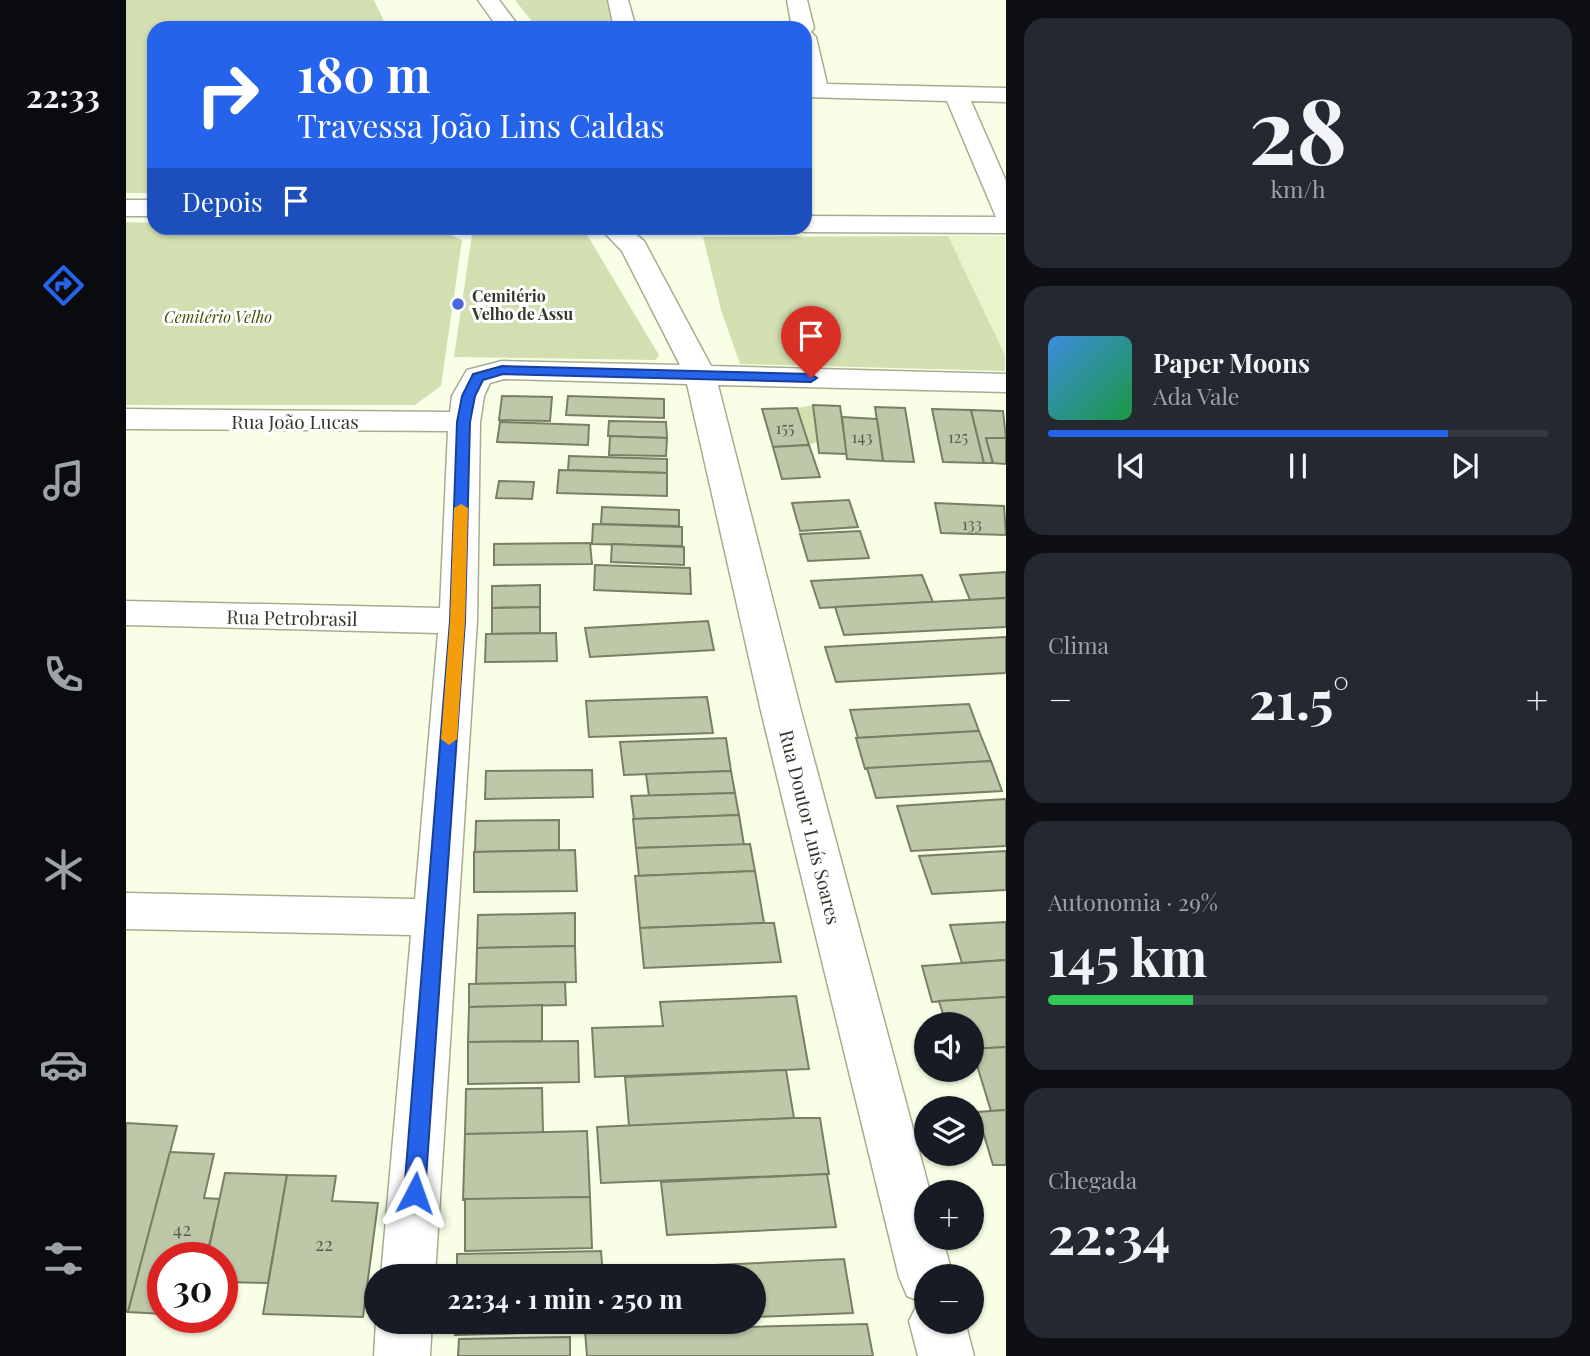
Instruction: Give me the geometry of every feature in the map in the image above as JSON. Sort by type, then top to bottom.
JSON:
[{"type":"street","points":[[488,0],[504,21]]},
{"type":"street","points":[[618,0],[623,21]]},
{"type":"street","points":[[797,0],[802,21]]},
{"type":"street","points":[[812,90],[1006,95]]},
{"type":"street","points":[[956,94],[1006,212]]},
{"type":"street","points":[[126,208],[147,208]]},
{"type":"street","points":[[812,224],[1006,225]]},
{"type":"street","name":"Rua Doutor Luís Soares","points":[[628,235],[700,375],[781,711],[923,1264]]},
{"type":"street","points":[[409,1264],[457,621],[464,422],[468,396],[478,377],[502,370],[1006,383]]},
{"type":"street","name":"Rua João Lucas","points":[[126,419],[464,422]]},
{"type":"street","name":"Rua Petrobrasil","points":[[126,613],[457,621]]},
{"type":"street","points":[[126,911],[436,917]]},
{"type":"street","points":[[402,1356],[403,1334]]},
{"type":"street","points":[[940,1334],[946,1356]]},
{"type":"shaded area","points":[[948,236],[1005,236],[1005,355]]},
{"type":"green space","points":[[126,0],[374,0],[384,21],[147,21],[147,193],[126,193]]},
{"type":"green space","points":[[515,0],[614,0],[621,21],[532,21]]},
{"type":"green space","name":"Cemitério Velho","points":[[126,222],[147,223],[147,235],[451,235],[462,240],[441,386],[415,405],[126,405]]},
{"type":"green space","points":[[472,235],[587,235],[659,355],[656,360],[454,357]]},
{"type":"green space","points":[[948,236],[1005,355],[1005,371],[740,364],[721,310],[703,237]]},
{"type":"green space","points":[[813,405],[817,442],[809,445],[797,408]]},
{"type":"building","points":[[502,396],[552,397],[550,421],[499,420]]},
{"type":"building","points":[[568,396],[664,399],[664,418],[566,415]]},
{"type":"building","points":[[813,405],[840,406],[847,454],[819,453]]},
{"type":"building","points":[[875,407],[905,408],[914,462],[883,461]]},
{"type":"building","points":[[797,408],[809,445],[773,447],[762,409]]},
{"type":"building","points":[[932,409],[971,410],[984,463],[943,462]]},
{"type":"building","points":[[971,410],[1003,411],[1006,438],[986,438],[993,463],[984,463]]},
{"type":"building","points":[[842,417],[877,419],[883,461],[847,459]]},
{"type":"building","points":[[609,421],[666,422],[667,438],[608,436]]},
{"type":"building","points":[[500,422],[589,425],[588,445],[497,442]]},
{"type":"building","points":[[610,436],[667,438],[666,456],[609,455]]},
{"type":"building","points":[[986,438],[1006,438],[1006,464],[993,463]]},
{"type":"building","points":[[809,445],[820,477],[782,479],[773,447]]},
{"type":"building","points":[[569,456],[667,459],[667,473],[568,470]]},
{"type":"building","points":[[559,470],[667,473],[667,496],[557,493]]},
{"type":"building","points":[[499,481],[534,482],[532,499],[496,498]]},
{"type":"building","points":[[849,500],[858,527],[800,531],[792,503]]},
{"type":"building","points":[[935,503],[1004,506],[1006,535],[941,533]]},
{"type":"building","points":[[602,507],[679,510],[679,526],[601,524]]},
{"type":"building","points":[[593,524],[682,527],[682,546],[592,544]]},
{"type":"building","points":[[860,531],[869,558],[808,561],[800,534]]},
{"type":"building","points":[[590,543],[592,564],[494,565],[494,544]]},
{"type":"building","points":[[612,544],[684,547],[684,565],[611,562]]},
{"type":"building","points":[[595,565],[690,568],[691,594],[594,590]]},
{"type":"building","points":[[1006,572],[1006,598],[970,600],[960,575]]},
{"type":"building","points":[[922,575],[933,602],[820,608],[811,581]]},
{"type":"building","points":[[540,585],[540,607],[492,608],[492,586]]},
{"type":"building","points":[[1006,598],[1006,627],[844,635],[835,607]]},
{"type":"building","points":[[540,607],[540,633],[492,634],[492,608]]},
{"type":"building","points":[[708,621],[714,650],[590,657],[585,628]]},
{"type":"building","points":[[556,633],[557,661],[485,662],[486,634]]},
{"type":"building","points":[[1006,637],[1006,673],[836,682],[825,647]]},
{"type":"building","points":[[707,697],[713,733],[589,737],[586,701]]},
{"type":"building","points":[[969,704],[979,731],[858,738],[850,710]]},
{"type":"building","points":[[979,731],[991,761],[865,769],[856,738]]},
{"type":"building","points":[[726,738],[731,771],[624,775],[620,742]]},
{"type":"building","points":[[991,761],[1002,791],[876,798],[867,768]]},
{"type":"building","points":[[592,770],[593,797],[485,799],[486,771]]},
{"type":"building","points":[[731,771],[735,793],[649,796],[646,774]]},
{"type":"building","points":[[735,793],[739,815],[634,819],[631,796]]},
{"type":"building","points":[[1006,799],[1006,846],[911,851],[897,806]]},
{"type":"building","points":[[739,815],[744,845],[636,848],[633,819]]},
{"type":"building","points":[[559,820],[559,850],[475,852],[476,821]]},
{"type":"building","points":[[750,844],[755,871],[639,876],[636,848]]},
{"type":"building","points":[[575,850],[577,891],[474,892],[474,852]]},
{"type":"building","points":[[1006,851],[1006,890],[932,894],[919,856]]},
{"type":"building","points":[[755,871],[764,923],[640,928],[635,876]]},
{"type":"building","points":[[575,913],[575,946],[477,948],[478,915]]},
{"type":"building","points":[[1006,922],[1006,960],[962,963],[950,925]]},
{"type":"building","points":[[774,923],[781,962],[644,968],[640,928]]},
{"type":"building","points":[[575,946],[576,982],[476,984],[477,948]]},
{"type":"building","points":[[1006,960],[1006,997],[932,1002],[922,966]]},
{"type":"building","points":[[565,982],[566,1005],[469,1007],[469,984]]},
{"type":"building","points":[[796,996],[809,1069],[595,1077],[592,1028],[663,1026],[660,1002]]},
{"type":"building","points":[[1006,997],[1006,1047],[984,1048],[984,1012],[942,1012],[939,1001]]},
{"type":"building","points":[[542,1005],[542,1041],[468,1042],[469,1007]]},
{"type":"building","points":[[578,1041],[579,1082],[468,1084],[468,1042]]},
{"type":"building","points":[[1006,1047],[1006,1110],[991,1111],[982,1082],[984,1048]]},
{"type":"building","points":[[786,1070],[794,1118],[629,1126],[625,1077]]},
{"type":"building","points":[[542,1088],[543,1133],[465,1134],[466,1089]]},
{"type":"building","points":[[1006,1110],[1006,1165],[993,1165],[984,1135],[984,1112]]},
{"type":"building","points":[[820,1118],[829,1174],[601,1183],[597,1127]]},
{"type":"building","points":[[126,1123],[177,1126],[128,1312],[126,1312]]},
{"type":"building","points":[[587,1131],[590,1197],[463,1200],[465,1134]]},
{"type":"building","points":[[170,1152],[214,1154],[204,1198],[220,1199],[210,1242],[147,1242],[147,1313],[128,1312]]},
{"type":"building","points":[[225,1173],[287,1175],[268,1283],[238,1282],[238,1242],[210,1242]]},
{"type":"building","points":[[827,1174],[836,1227],[667,1235],[661,1182]]},
{"type":"building","points":[[287,1175],[336,1176],[332,1201],[378,1203],[370,1264],[364,1264],[363,1317],[263,1314]]},
{"type":"building","points":[[590,1197],[592,1248],[465,1251],[465,1199]]},
{"type":"building","points":[[601,1251],[602,1264],[457,1264],[457,1254]]},
{"type":"building","points":[[844,1259],[853,1313],[766,1317],[766,1264],[736,1264]]},
{"type":"building","points":[[867,1324],[873,1356],[587,1356],[585,1334],[766,1334],[766,1327]]},
{"type":"building","points":[[570,1337],[570,1356],[458,1356],[459,1339]]},
{"type":"slow traffic","points":[[449,739],[461,508]]},
{"type":"place","name":"Cemitério Velho de Assu","points":[[458,304]]},
{"type":"route","points":[[415,1193],[457,621],[464,422],[468,396],[478,377],[502,370],[811,378]]}]
